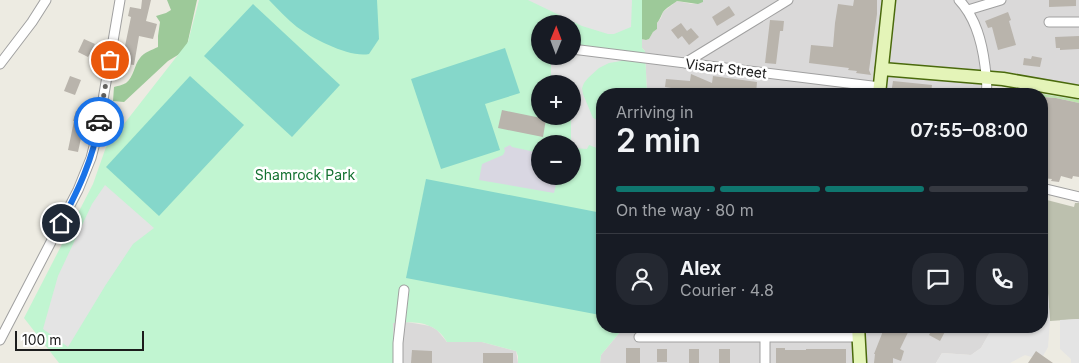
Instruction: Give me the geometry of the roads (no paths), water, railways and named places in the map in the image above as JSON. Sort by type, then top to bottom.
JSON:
[{"type":"street","points":[[0,64],[46,0]]},
{"type":"street","points":[[0,340],[78,190],[91,158],[97,135],[120,0]]},
{"type":"street","points":[[685,62],[788,0]]},
{"type":"street","points":[[879,88],[889,0]]},
{"type":"street","points":[[959,0],[968,10],[978,32],[987,78],[986,88]]},
{"type":"street","points":[[968,10],[1002,0]]},
{"type":"street","points":[[1049,22],[1079,22]]},
{"type":"street","name":"Visart Street","points":[[581,49],[865,88]]},
{"type":"street","points":[[882,69],[1003,79],[1079,92]]},
{"type":"street","points":[[1048,189],[1079,197]]},
{"type":"street","points":[[398,363],[398,342],[404,290]]},
{"type":"street","points":[[639,336],[765,337],[839,333]]},
{"type":"street","points":[[858,333],[860,363]]},
{"type":"street","points":[[765,337],[765,363]]},
{"type":"park label","name":"Shamrock Park","points":[[305,174]]}]
